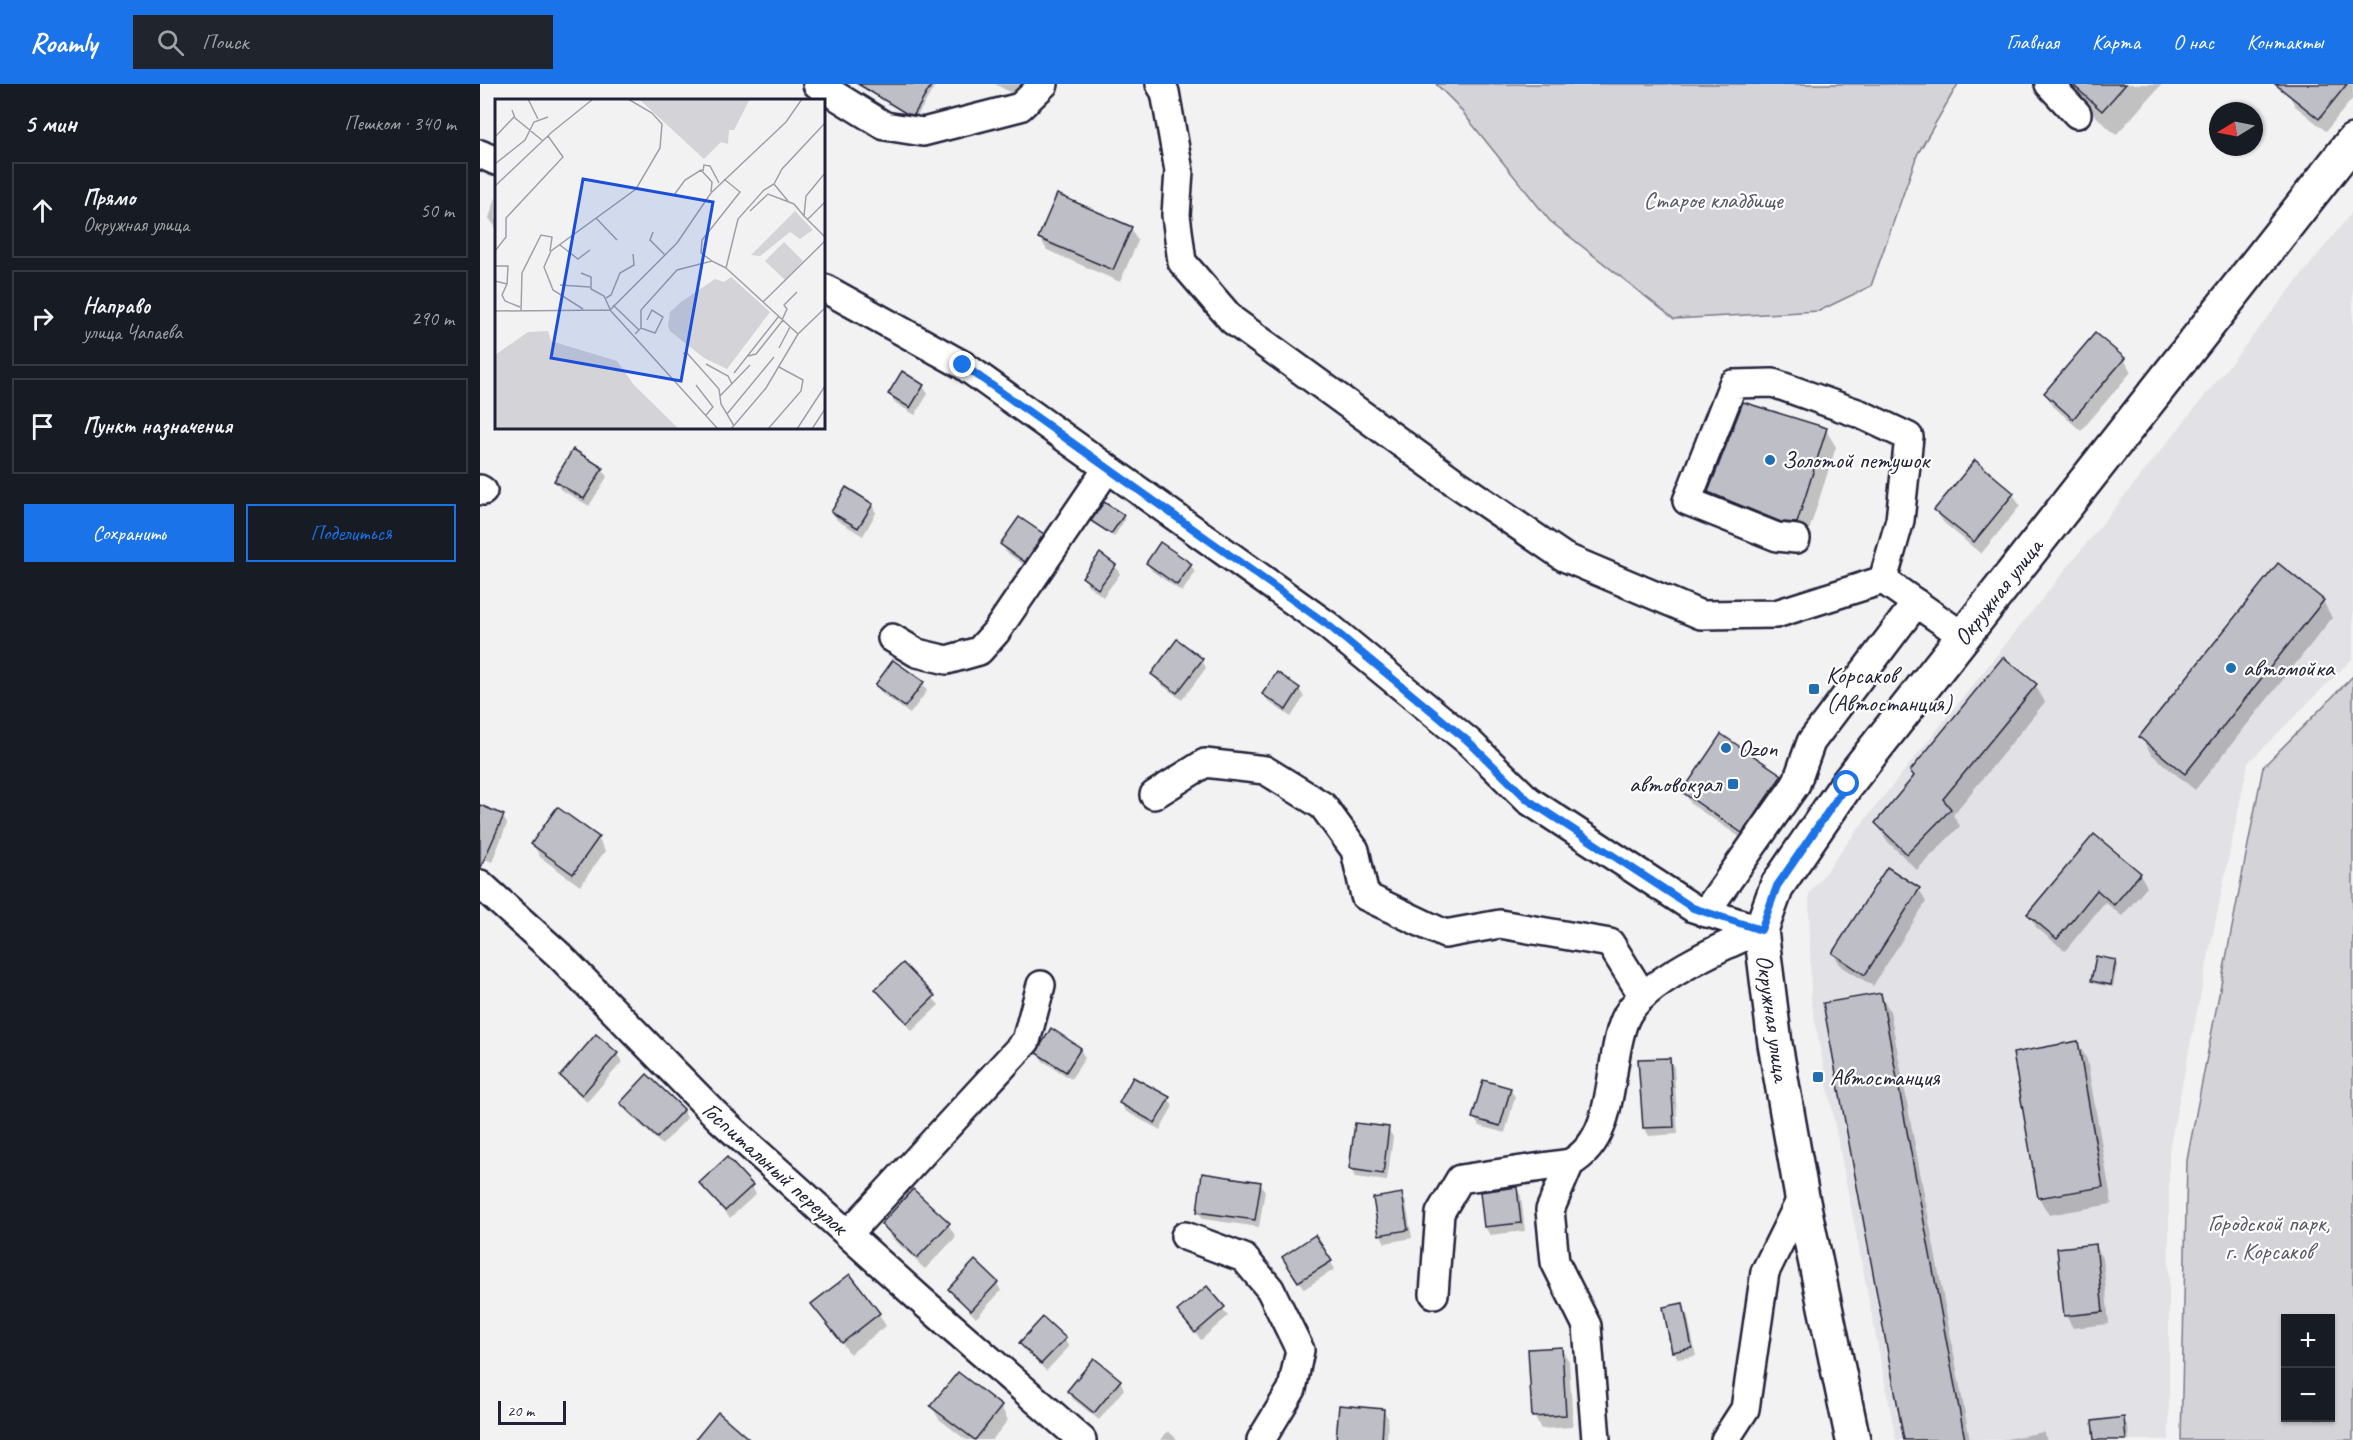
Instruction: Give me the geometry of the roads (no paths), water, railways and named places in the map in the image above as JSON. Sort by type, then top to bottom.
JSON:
[{"type":"main road","name":"Окружная улица","points":[[1853,1440],[1802,1197],[1775,1044],[1761,930],[1777,886],[1847,784],[2353,141]]},
{"type":"street","points":[[817,84],[885,126],[923,132],[1020,107],[1044,84]]},
{"type":"street","points":[[1160,84],[1165,92],[1179,171],[1176,215],[1182,262],[1232,320],[1554,550],[1596,572],[1701,615],[1776,614],[1883,580]]},
{"type":"street","points":[[2049,84],[2077,114]]},
{"type":"street","points":[[480,154],[495,161]]},
{"type":"street","points":[[825,289],[963,365],[1328,625],[1469,742],[1528,800],[1693,908],[1761,930]]},
{"type":"street","points":[[1796,539],[1777,537],[1686,501],[1733,384],[1773,383],[1860,414],[1909,436],[1900,520],[1883,580]]},
{"type":"street","points":[[892,638],[916,653],[947,660],[979,651],[996,632],[1107,469]]},
{"type":"street","points":[[1883,580],[1963,636]]},
{"type":"street","points":[[1705,913],[1796,784],[1811,742],[1916,603]]},
{"type":"street","points":[[1154,795],[1204,763],[1265,770],[1323,806],[1355,850],[1365,896],[1445,934],[1500,924],[1610,943],[1643,996]]},
{"type":"street","name":"Госпитальный переулок","points":[[480,884],[560,956],[720,1119],[1083,1440]]},
{"type":"street","points":[[1434,1294],[1440,1213],[1460,1179],[1570,1163],[1585,1155],[1601,1127],[1625,1018],[1643,996],[1714,949],[1761,930]]},
{"type":"street","points":[[848,1234],[1026,1041],[1041,985]]},
{"type":"street","points":[[1570,1163],[1550,1210],[1555,1262],[1587,1326],[1596,1440]]},
{"type":"street","points":[[1725,1440],[1744,1409],[1765,1272],[1802,1197]]},
{"type":"street","points":[[1185,1236],[1244,1258],[1270,1289],[1300,1350],[1292,1389],[1261,1440]]},
{"type":"place","name":"Золотой петушок","points":[[1770,460]]},
{"type":"place","name":"автомойка","points":[[2231,668]]},
{"type":"place","name":"Корсаков (Автостанция)","points":[[1814,689]]},
{"type":"place","name":"Ozon","points":[[1726,748]]},
{"type":"place","name":"автовокзал","points":[[1733,784]]},
{"type":"place","name":"Автостанция","points":[[1818,1077]]},
{"type":"park label","name":"Старое кладбище","points":[[1713,200]]},
{"type":"park label","name":"Городской парк, г. Корсаков","points":[[2269,1237]]}]
